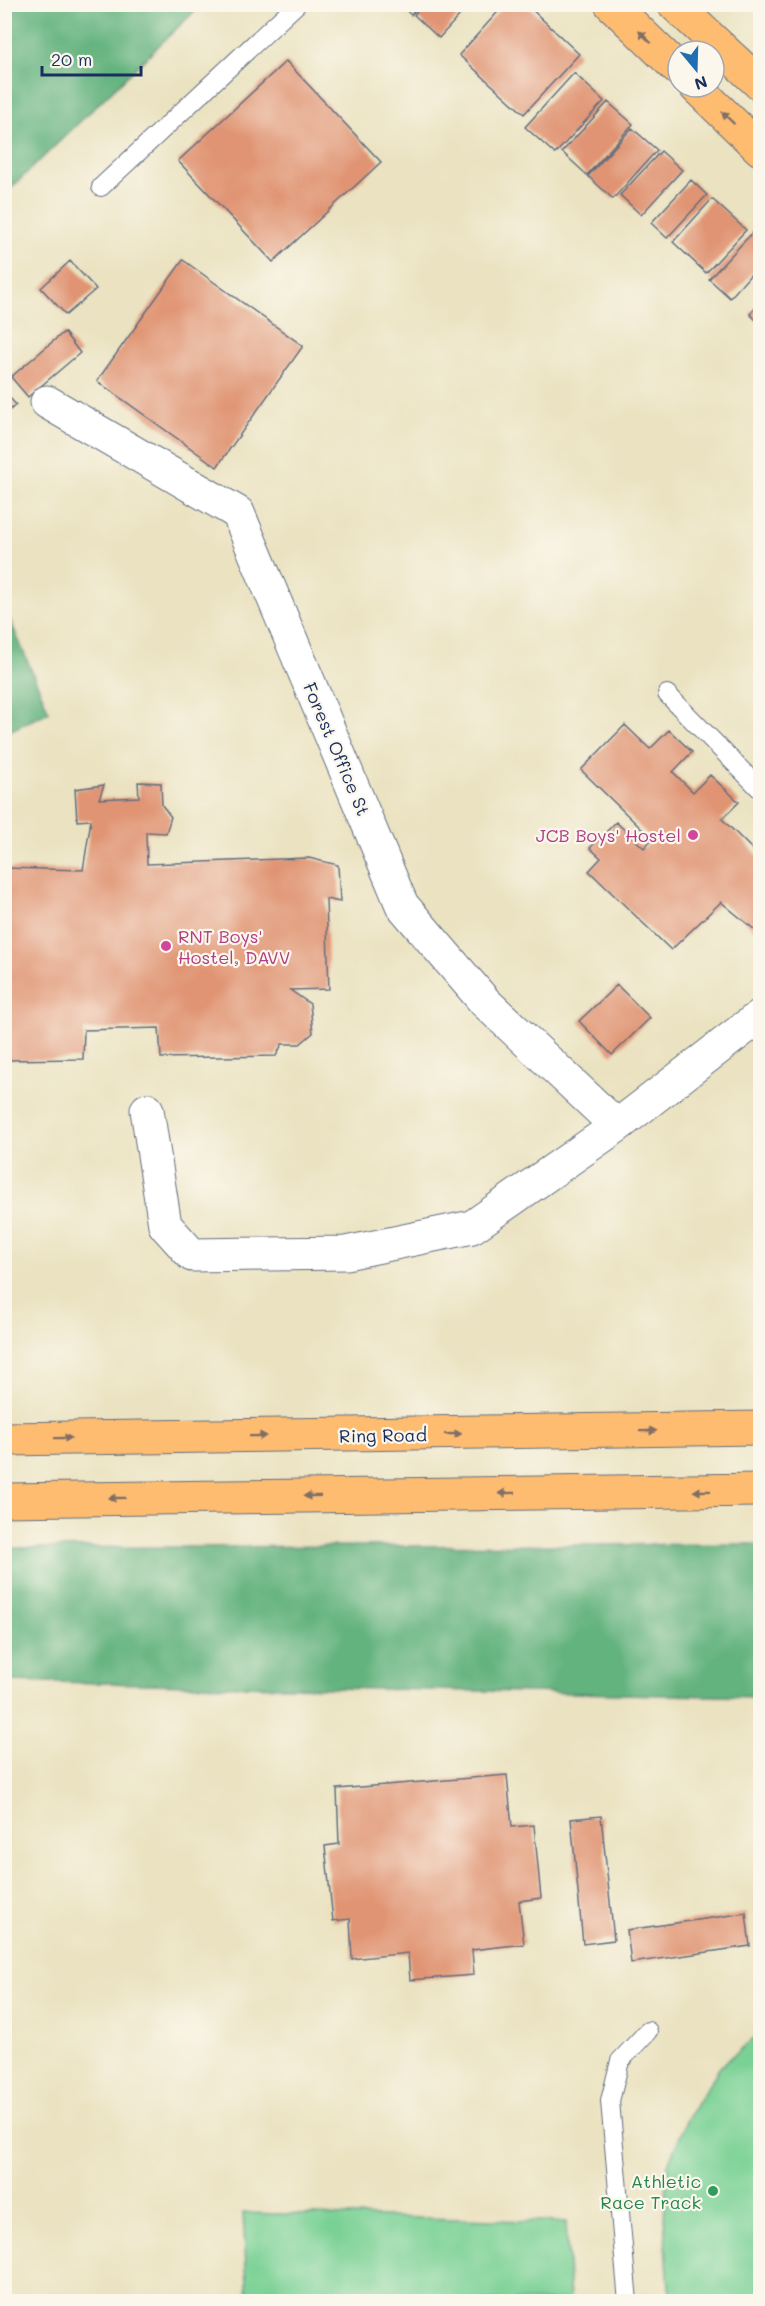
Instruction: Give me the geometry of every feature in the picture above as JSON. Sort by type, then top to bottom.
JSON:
[{"type":"main road","points":[[611,4],[666,57]]},
{"type":"main road","points":[[674,4],[760,84]]},
{"type":"main road","points":[[708,99],[760,149]]},
{"type":"main road","name":"Ring Road","points":[[4,1438],[760,1428]]},
{"type":"main road","points":[[4,1500],[760,1490]]},
{"type":"street","name":"Forest Office St","points":[[47,402],[238,513],[402,905],[485,1002],[617,1126]]},
{"type":"street","points":[[147,1110],[165,1225],[192,1255],[346,1253],[472,1227],[617,1126],[760,1016]]},
{"type":"lane","points":[[101,187],[297,4]]},
{"type":"lane","points":[[667,694],[760,789]]},
{"type":"lane","points":[[628,2301],[610,2102],[620,2061],[648,2031]]},
{"type":"green space","points":[[5,4],[201,4],[201,5],[5,194]]},
{"type":"green space","points":[[5,608],[49,712],[4,733]]},
{"type":"green space","points":[[760,1544],[760,1697],[5,1681],[5,1548]]},
{"type":"green space","name":"Athletic Race Track","points":[[760,2033],[760,2301],[670,2301],[664,2217],[668,2164],[687,2119],[720,2067]]},
{"type":"green space","points":[[243,2213],[566,2222],[570,2301],[248,2301]]},
{"type":"building","points":[[399,4],[421,4],[411,15]]},
{"type":"building","points":[[423,4],[470,4],[439,38],[414,15]]},
{"type":"building","points":[[505,4],[526,4],[579,54],[524,114],[459,55]]},
{"type":"building","points":[[286,61],[381,162],[273,262],[178,161]]},
{"type":"building","points":[[574,73],[604,101],[555,154],[525,127]]},
{"type":"building","points":[[608,102],[633,124],[587,175],[562,152]]},
{"type":"building","points":[[632,128],[657,150],[613,199],[588,176]]},
{"type":"building","points":[[661,151],[682,170],[641,215],[620,195]]},
{"type":"building","points":[[691,180],[707,195],[667,238],[651,223]]},
{"type":"building","points":[[712,199],[746,230],[706,273],[673,242]]},
{"type":"building","points":[[754,231],[760,237],[760,264],[730,298],[709,279]]},
{"type":"building","points":[[183,260],[303,346],[217,467],[97,381]]},
{"type":"building","points":[[70,261],[96,289],[66,315],[41,288]]},
{"type":"building","points":[[760,302],[760,324],[750,314]]},
{"type":"building","points":[[64,332],[80,353],[28,397],[11,377]]},
{"type":"building","points":[[4,391],[16,405],[4,415]]},
{"type":"building","name":"JCB Boys' Hostel","points":[[625,725],[650,749],[669,730],[692,752],[673,772],[693,792],[710,775],[739,802],[722,819],[760,857],[760,926],[755,930],[721,902],[671,950],[589,871],[601,858],[590,848],[616,822],[644,848],[652,839],[581,770]]},
{"type":"building","name":"RNT Boys' Hostel, DAVV","points":[[138,782],[161,783],[162,805],[171,817],[166,833],[146,832],[147,864],[309,858],[338,865],[340,902],[326,899],[329,989],[290,990],[310,1004],[313,1033],[300,1044],[282,1044],[276,1056],[161,1058],[159,1028],[84,1030],[83,1059],[4,1060],[4,868],[83,870],[91,820],[77,821],[75,789],[104,785],[99,799],[139,797]]},
{"type":"building","points":[[617,985],[650,1018],[612,1055],[579,1021]]},
{"type":"building","points":[[507,1775],[512,1827],[534,1825],[541,1898],[519,1901],[524,1944],[472,1950],[474,1975],[410,1980],[408,1953],[352,1959],[350,1919],[333,1921],[325,1846],[339,1844],[337,1789]]},
{"type":"building","points":[[601,1816],[614,1940],[583,1944],[571,1819]]},
{"type":"building","points":[[746,1913],[750,1946],[631,1963],[627,1930]]},
{"type":"place","name":"JCB Boys' Hostel","points":[[693,835]]},
{"type":"place","name":"RNT Boys' Hostel, DAVV","points":[[166,946]]},
{"type":"place","name":"Athletic Race Track","points":[[713,2191]]}]
